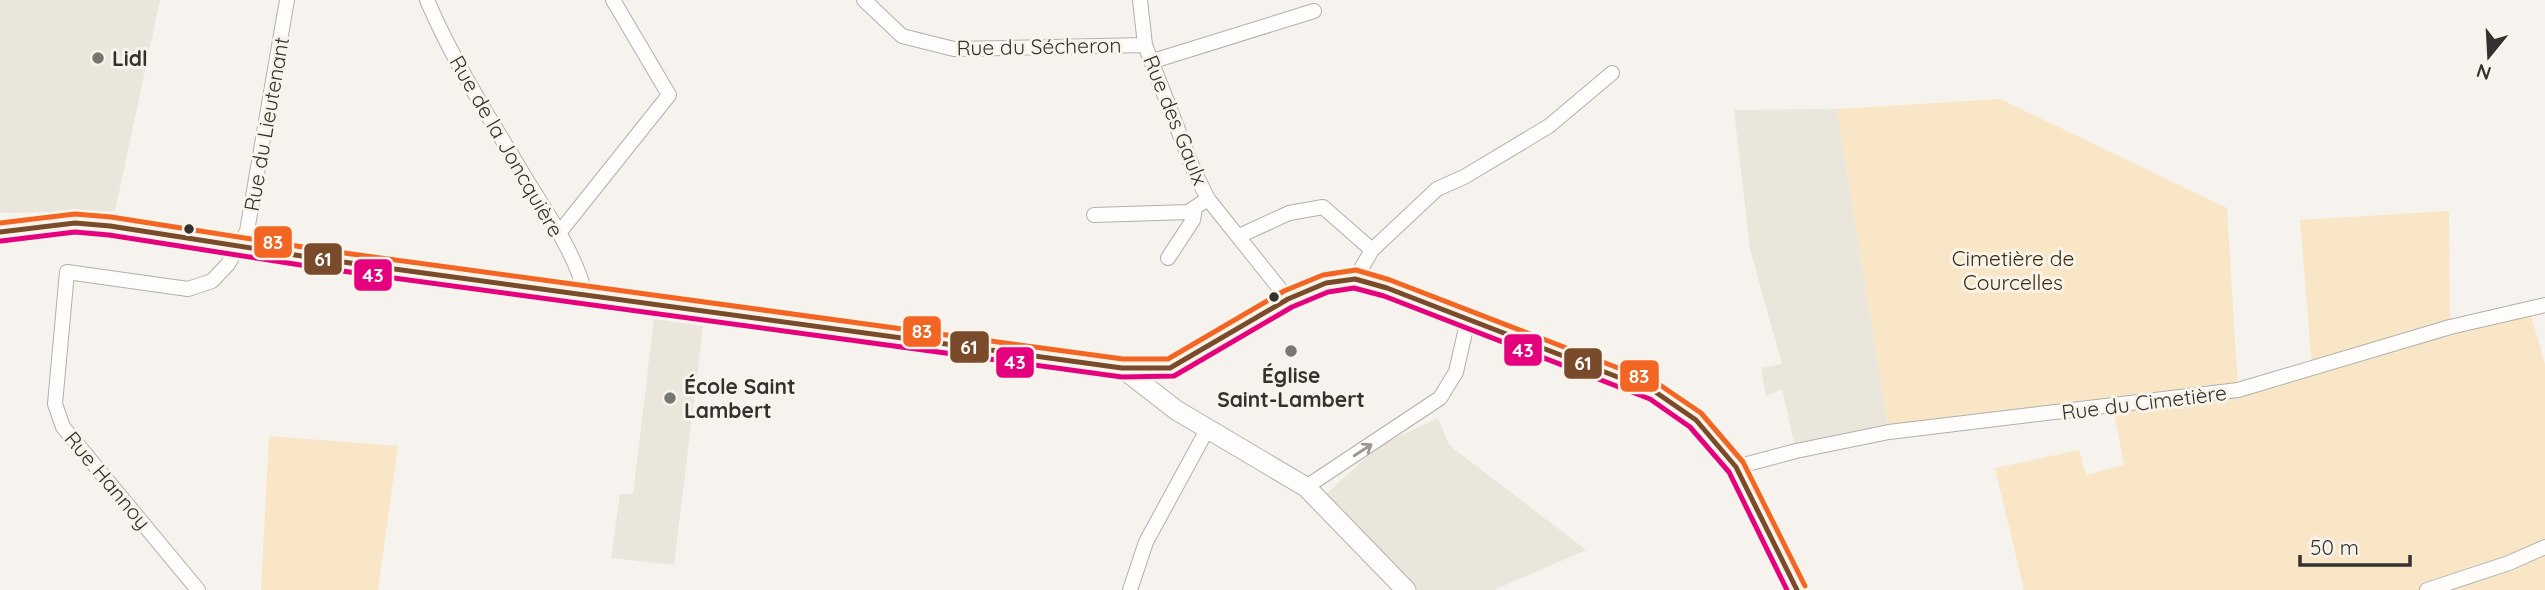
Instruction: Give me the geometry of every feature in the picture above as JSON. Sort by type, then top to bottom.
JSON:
[{"type":"main road","points":[[0,232],[75,223],[110,226],[321,259],[1122,368],[1170,368],[1288,299],[1326,283],[1355,279],[1387,288],[1654,391],[1696,420],[1736,467],[1797,590]]},
{"type":"main road","points":[[1122,368],[1176,410],[1306,488],[1406,590]]},
{"type":"street","name":"Rue du Lieutenant","points":[[67,272],[188,289],[212,281],[228,264],[247,231],[287,0]]},
{"type":"street","name":"Rue de la Joncquière","points":[[427,0],[440,30],[486,112],[559,233],[580,274],[584,293]]},
{"type":"street","points":[[559,233],[669,95],[613,0]]},
{"type":"street","name":"Rue du Sécheron","points":[[864,0],[902,36],[954,49],[1145,45]]},
{"type":"street","name":"Rue des Gaulx","points":[[1140,0],[1145,45],[1194,171],[1208,199],[1288,299]]},
{"type":"street","points":[[1153,61],[1314,11]]},
{"type":"street","points":[[1355,279],[1372,250],[1437,189],[1464,177],[1549,126],[1612,73]]},
{"type":"street","name":"Rue des Gaulx","points":[[1094,215],[1188,212],[1208,199]]},
{"type":"street","points":[[1239,236],[1289,213],[1323,207],[1372,250]]},
{"type":"street","name":"Rue des Gaulx","points":[[1168,257],[1193,220],[1195,208]]},
{"type":"street","name":"Rue Hannoy","points":[[67,272],[55,404],[63,427],[198,590]]},
{"type":"street","name":"Rue du Cimetière","points":[[1736,467],[1796,451],[1889,432],[2238,390],[2450,327],[2545,304]]},
{"type":"street","points":[[1306,488],[1440,398],[1456,372],[1468,319]]},
{"type":"street","points":[[1130,590],[1146,542],[1208,428]]},
{"type":"street","points":[[2427,590],[2509,563],[2545,547]]},
{"type":"shaded area","points":[[0,0],[160,0],[115,211],[0,213]]},
{"type":"shaded area","points":[[1837,109],[1889,432],[1796,451],[1782,389],[1766,396],[1761,368],[1782,364],[1750,249],[1734,110]]},
{"type":"shaded area","name":"École Saint Lambert","points":[[654,319],[703,326],[674,565],[611,558],[620,494],[633,494]]},
{"type":"shaded area","points":[[1438,418],[1449,445],[1586,550],[1494,590],[1415,590],[1325,495],[1379,446]]},
{"type":"green space","name":"Cimetière de Courcelles","points":[[2000,99],[2227,208],[2238,389],[2312,368],[2300,220],[2449,211],[2450,326],[2529,308],[2545,364],[2545,590],[2024,590],[1995,468],[2079,450],[2086,475],[2124,465],[2113,407],[1889,432],[1837,109]]},
{"type":"green space","points":[[269,436],[398,446],[378,590],[261,590]]},
{"type":"transit line","name":"83","points":[[0,223],[75,214],[111,217],[322,250],[1123,359],[1168,359],[1284,291],[1323,275],[1356,270],[1390,280],[1657,383],[1701,413],[1743,462],[1805,586]]},
{"type":"transit line","name":"61","points":[[0,232],[75,223],[110,226],[321,259],[1122,368],[1170,368],[1288,299],[1326,283],[1355,279],[1387,288],[1654,391],[1696,420],[1736,467],[1797,590]]},
{"type":"transit line","name":"43","points":[[1,241],[75,232],[109,235],[320,268],[1122,377],[1174,376],[1292,307],[1328,292],[1354,288],[1384,296],[1650,399],[1690,427],[1729,472],[1787,590]]},
{"type":"place","name":"Lidl","points":[[98,58]]},
{"type":"place","name":"Église Saint-Lambert","points":[[1291,351]]},
{"type":"place","name":"École Saint Lambert","points":[[670,398]]}]
